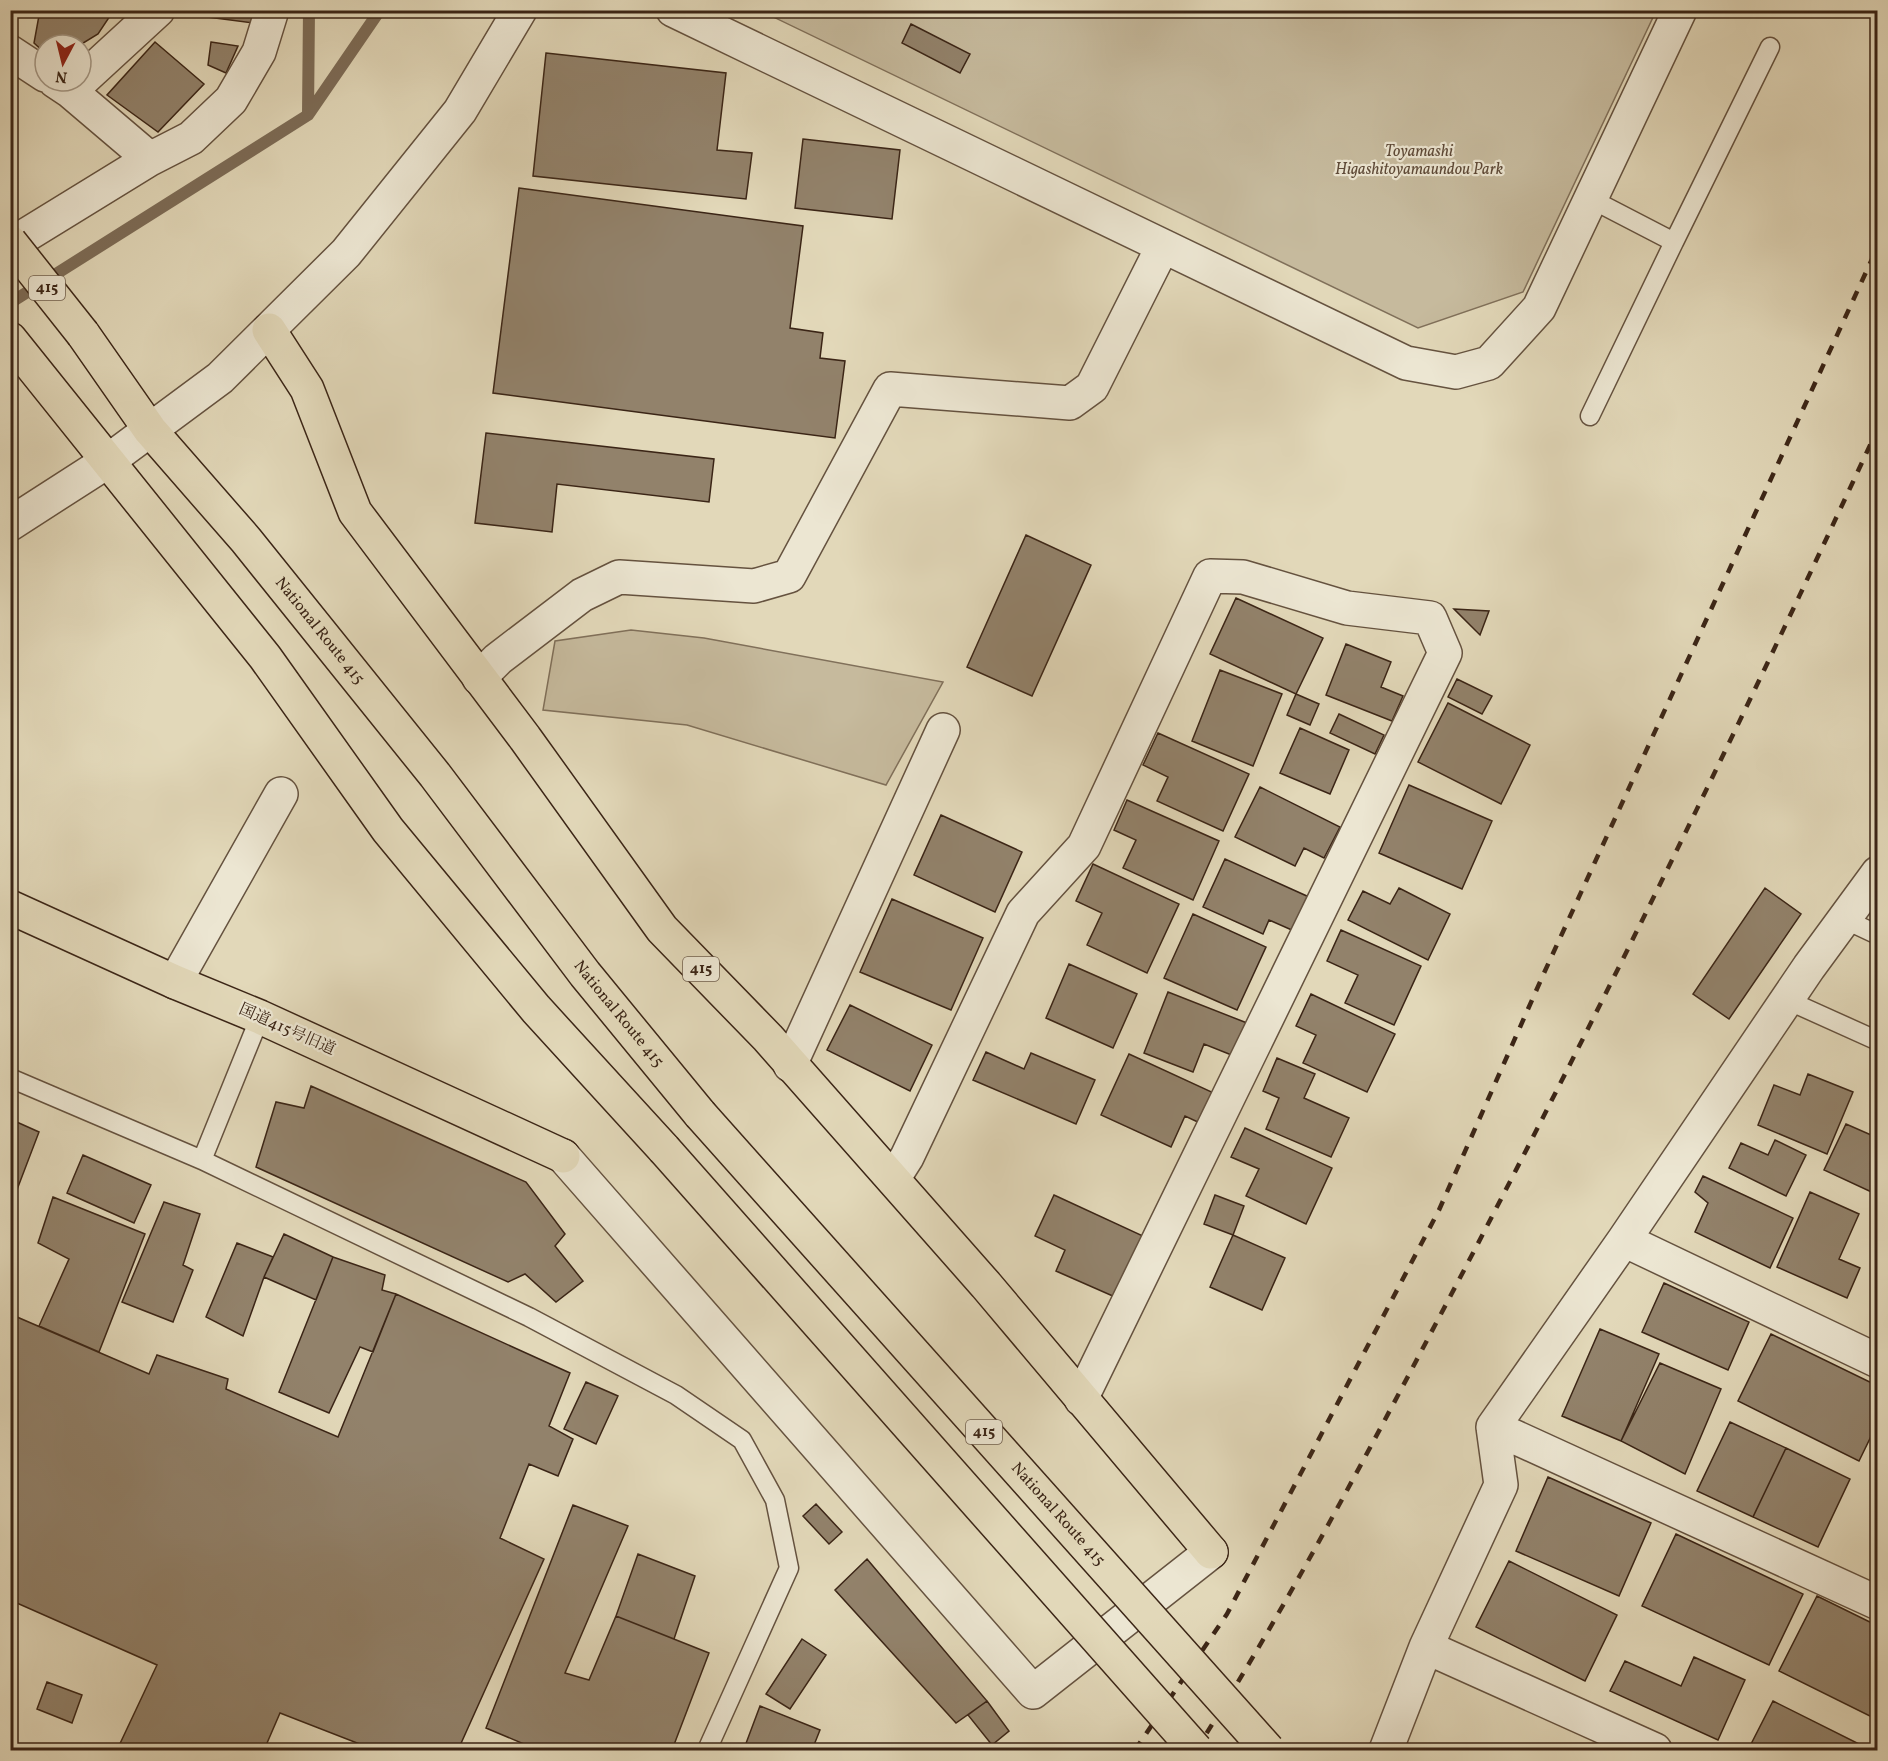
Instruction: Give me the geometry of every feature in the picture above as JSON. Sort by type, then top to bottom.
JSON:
[{"type":"highway","name":"National Route 415","points":[[10,243],[83,334],[150,430],[246,540],[377,702],[585,974],[700,1114],[1268,1750]]},
{"type":"highway","name":"415","points":[[269,330],[307,389],[355,512],[662,929],[768,1038],[893,1179],[986,1285],[1211,1552]]},
{"type":"highway","points":[[10,339],[265,657],[388,830],[536,1009],[664,1149],[1196,1750]]},
{"type":"highway","name":"国道415号旧道","points":[[10,907],[175,982],[260,1017],[563,1156]]},
{"type":"street","points":[[93,56],[158,10]]},
{"type":"street","points":[[10,243],[150,159],[191,138],[231,100],[259,52],[272,10]]},
{"type":"street","points":[[10,524],[108,461],[220,378],[346,253],[460,111],[520,10]]},
{"type":"street","points":[[676,11],[1406,363],[1455,372],[1489,363],[1539,308],[1680,10]]},
{"type":"street","points":[[10,52],[33,67]]},
{"type":"street","points":[[70,93],[150,159]]},
{"type":"street","points":[[479,678],[498,659],[582,595],[619,578],[754,586],[789,576],[890,389],[1070,403],[1092,387],[1163,246]]},
{"type":"street","points":[[893,1179],[907,1157],[1023,913],[1084,846],[1210,576],[1244,577],[1347,608],[1430,618],[1445,653],[1081,1400]]},
{"type":"street","points":[[790,1065],[943,730]]},
{"type":"street","points":[[175,982],[281,794]]},
{"type":"street","points":[[1386,1750],[1426,1647],[1501,1485],[1493,1427],[1624,1240],[1787,1000],[1878,873]]},
{"type":"street","points":[[563,1156],[1033,1692],[1211,1552]]},
{"type":"street","points":[[1624,1240],[1878,1362]]},
{"type":"street","points":[[1493,1427],[1878,1603]]},
{"type":"street","points":[[1426,1647],[1655,1750]]},
{"type":"lane","points":[[1590,416],[1770,47]]},
{"type":"lane","points":[[1591,199],[1674,242]]},
{"type":"lane","points":[[1844,920],[1878,935]]},
{"type":"lane","points":[[1787,1000],[1878,1041]]},
{"type":"lane","points":[[202,1160],[260,1017]]},
{"type":"lane","points":[[10,1078],[202,1160],[529,1317],[676,1395],[742,1440],[775,1500],[789,1568],[707,1750]]},
{"type":"green space","name":"Toyamashi Higashitoyamaundou Park","points":[[761,11],[1656,11],[1523,292],[1418,328]]},
{"type":"green space","points":[[631,630],[704,638],[943,682],[886,785],[687,725],[543,710],[555,641]]},
{"type":"building","points":[[10,10],[20,10],[10,24]]},
{"type":"building","points":[[40,10],[114,10],[98,34],[93,37],[93,33],[36,33]]},
{"type":"building","points":[[177,10],[255,10],[253,23],[177,13]]},
{"type":"building","points":[[911,24],[970,54],[960,73],[902,43]]},
{"type":"building","points":[[155,42],[204,84],[158,132],[107,95]]},
{"type":"building","points":[[211,42],[238,46],[226,73],[208,65]]},
{"type":"building","points":[[546,53],[726,73],[717,150],[752,153],[746,199],[533,176]]},
{"type":"building","points":[[803,139],[900,150],[892,219],[795,208]]},
{"type":"building","points":[[519,188],[803,226],[790,328],[823,333],[820,358],[845,361],[835,438],[493,393]]},
{"type":"building","points":[[486,433],[714,459],[709,502],[557,484],[552,532],[475,523]]},
{"type":"building","points":[[1026,535],[1091,565],[1032,696],[967,667]]},
{"type":"building","points":[[1236,598],[1323,638],[1296,694],[1210,654]]},
{"type":"building","points":[[1454,609],[1489,611],[1480,635]]},
{"type":"building","points":[[1346,644],[1391,662],[1381,687],[1403,696],[1392,721],[1326,695]]},
{"type":"building","points":[[1220,670],[1282,694],[1253,766],[1192,741]]},
{"type":"building","points":[[1457,679],[1492,696],[1482,714],[1448,697]]},
{"type":"building","points":[[1296,694],[1319,704],[1310,725],[1287,715]]},
{"type":"building","points":[[1448,703],[1530,745],[1501,804],[1418,762]]},
{"type":"building","points":[[1339,714],[1384,735],[1375,754],[1330,733]]},
{"type":"building","points":[[1300,728],[1349,750],[1330,794],[1280,773]]},
{"type":"building","points":[[1158,733],[1249,774],[1223,831],[1157,801],[1168,777],[1143,765]]},
{"type":"building","points":[[1409,785],[1492,821],[1462,889],[1379,853]]},
{"type":"building","points":[[1260,787],[1340,827],[1324,858],[1304,848],[1295,866],[1235,837]]},
{"type":"building","points":[[1127,800],[1219,841],[1193,900],[1123,868],[1136,840],[1114,830]]},
{"type":"building","points":[[941,815],[1022,852],[995,912],[914,875]]},
{"type":"building","points":[[1225,859],[1309,897],[1294,931],[1269,920],[1263,934],[1203,907]]},
{"type":"building","points":[[1093,864],[1179,904],[1147,973],[1087,945],[1102,913],[1076,901]]},
{"type":"building","points":[[1399,888],[1450,914],[1428,960],[1348,920],[1363,891],[1390,904]]},
{"type":"building","points":[[1765,888],[1801,914],[1729,1019],[1693,994]]},
{"type":"building","points":[[892,899],[983,938],[951,1010],[860,972]]},
{"type":"building","points":[[1193,914],[1266,947],[1237,1010],[1164,978]]},
{"type":"building","points":[[1341,930],[1421,966],[1394,1025],[1345,1003],[1358,975],[1327,961]]},
{"type":"building","points":[[1069,964],[1137,994],[1113,1048],[1046,1018]]},
{"type":"building","points":[[1168,992],[1247,1023],[1234,1056],[1204,1044],[1193,1072],[1144,1053]]},
{"type":"building","points":[[1311,994],[1395,1034],[1367,1092],[1303,1063],[1316,1035],[1296,1026]]},
{"type":"building","points":[[850,1005],[932,1045],[910,1091],[827,1050]]},
{"type":"building","points":[[986,1052],[1024,1069],[1031,1053],[1095,1080],[1076,1124],[973,1080]]},
{"type":"building","points":[[1129,1054],[1216,1094],[1202,1124],[1185,1116],[1171,1147],[1101,1115]]},
{"type":"building","points":[[1277,1058],[1315,1074],[1304,1098],[1349,1118],[1331,1157],[1266,1129],[1279,1098],[1263,1091]]},
{"type":"building","points":[[1808,1074],[1853,1092],[1827,1154],[1758,1125],[1774,1085],[1800,1095]]},
{"type":"building","points":[[311,1086],[526,1182],[565,1234],[555,1246],[583,1281],[556,1302],[525,1274],[508,1282],[256,1167],[276,1102],[304,1108]]},
{"type":"building","points":[[10,1119],[39,1132],[10,1208]]},
{"type":"building","points":[[1846,1124],[1878,1138],[1878,1195],[1824,1170]]},
{"type":"building","points":[[1245,1128],[1332,1168],[1306,1224],[1246,1196],[1259,1169],[1231,1157]]},
{"type":"building","points":[[1775,1140],[1806,1155],[1786,1196],[1729,1168],[1741,1143],[1768,1155]]},
{"type":"building","points":[[83,1155],[151,1185],[134,1223],[67,1193]]},
{"type":"building","points":[[1703,1176],[1793,1218],[1770,1268],[1695,1232],[1708,1203],[1695,1192]]},
{"type":"building","points":[[1810,1192],[1859,1214],[1839,1259],[1860,1268],[1847,1298],[1777,1267]]},
{"type":"building","points":[[1054,1195],[1143,1236],[1115,1297],[1056,1271],[1065,1250],[1035,1236]]},
{"type":"building","points":[[1215,1195],[1244,1206],[1233,1235],[1204,1224]]},
{"type":"building","points":[[53,1197],[145,1234],[99,1352],[39,1326],[69,1259],[38,1243]]},
{"type":"building","points":[[164,1202],[200,1214],[183,1265],[193,1270],[173,1322],[122,1302]]},
{"type":"building","points":[[284,1234],[333,1257],[316,1300],[264,1277]]},
{"type":"building","points":[[1233,1235],[1285,1258],[1262,1310],[1210,1287]]},
{"type":"building","points":[[237,1243],[273,1257],[243,1336],[206,1317]]},
{"type":"building","points":[[333,1257],[385,1275],[382,1290],[396,1294],[373,1352],[360,1347],[329,1413],[279,1392]]},
{"type":"building","points":[[1664,1283],[1749,1322],[1728,1370],[1642,1332]]},
{"type":"building","points":[[396,1294],[570,1373],[549,1426],[573,1439],[558,1476],[529,1464],[500,1538],[544,1559],[458,1750],[375,1750],[280,1713],[264,1750],[117,1750],[157,1665],[10,1600],[10,1314],[149,1374],[157,1355],[228,1379],[226,1389],[338,1437]]},
{"type":"building","points":[[1600,1329],[1659,1354],[1621,1441],[1562,1416]]},
{"type":"building","points":[[1771,1334],[1878,1386],[1878,1422],[1859,1461],[1738,1401]]},
{"type":"building","points":[[1660,1363],[1721,1389],[1685,1474],[1621,1441]]},
{"type":"building","points":[[586,1382],[618,1396],[596,1444],[564,1429]]},
{"type":"building","points":[[1730,1422],[1786,1448],[1753,1517],[1697,1491]]},
{"type":"building","points":[[1786,1448],[1850,1479],[1818,1547],[1753,1517]]},
{"type":"building","points":[[1548,1477],[1651,1523],[1619,1596],[1516,1551]]},
{"type":"building","points":[[816,1504],[842,1532],[829,1544],[803,1516]]},
{"type":"building","points":[[573,1505],[628,1526],[565,1673],[589,1680],[616,1616],[709,1653],[672,1750],[538,1750],[486,1728]]},
{"type":"building","points":[[1676,1534],[1803,1594],[1769,1665],[1642,1606]]},
{"type":"building","points":[[638,1554],[695,1576],[674,1639],[616,1616]]},
{"type":"building","points":[[867,1559],[987,1701],[956,1723],[835,1590]]},
{"type":"building","points":[[1509,1561],[1617,1615],[1585,1681],[1476,1627]]},
{"type":"building","points":[[1817,1596],[1878,1626],[1878,1720],[1779,1671]]},
{"type":"building","points":[[802,1639],[826,1655],[790,1709],[766,1694]]},
{"type":"building","points":[[1694,1657],[1745,1680],[1718,1740],[1610,1691],[1625,1661],[1681,1686]]},
{"type":"building","points":[[47,1682],[82,1695],[72,1723],[37,1709]]},
{"type":"building","points":[[987,1701],[1009,1731],[992,1745],[968,1715]]},
{"type":"building","points":[[1773,1701],[1871,1750],[1748,1750]]},
{"type":"building","points":[[760,1706],[820,1730],[812,1750],[757,1750],[745,1746]]},
{"type":"waterway","points":[[308,114],[309,10]]},
{"type":"waterway","points":[[10,303],[308,115],[380,10]]},
{"type":"railway","points":[[1135,1750],[1227,1614],[1439,1210],[1544,973],[1878,246]]},
{"type":"railway","points":[[1196,1750],[1267,1634],[1334,1515],[1516,1169],[1675,853],[1878,428]]}]
